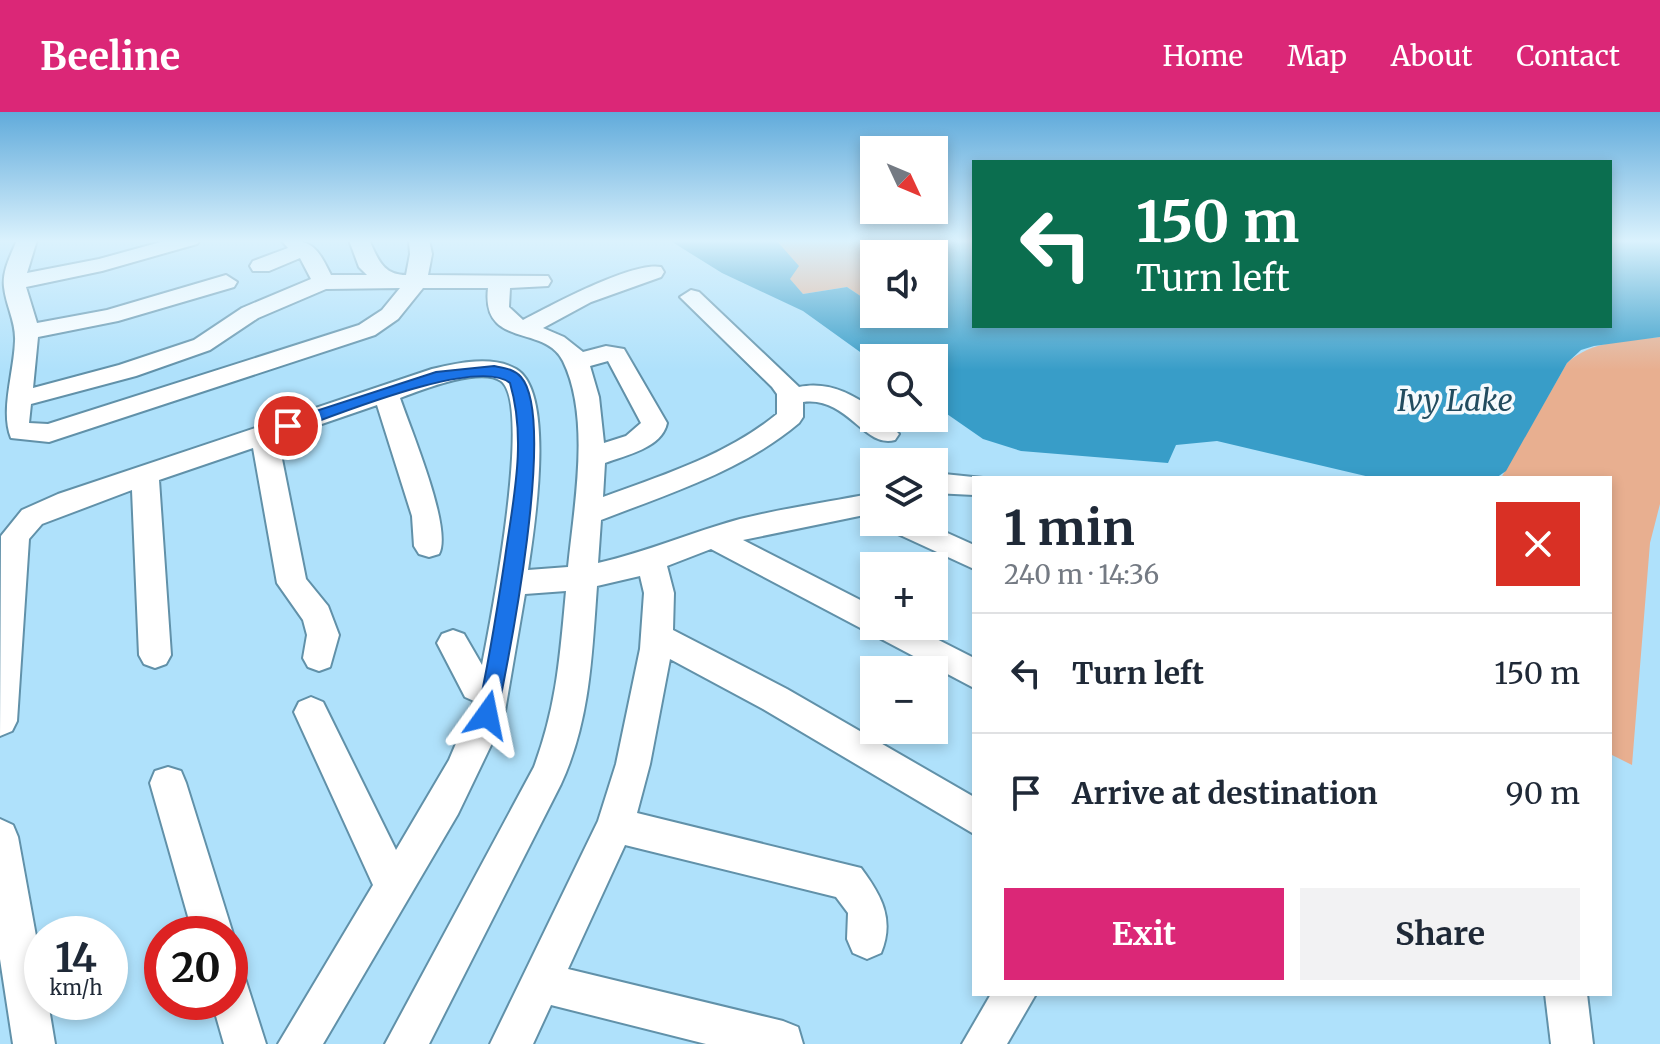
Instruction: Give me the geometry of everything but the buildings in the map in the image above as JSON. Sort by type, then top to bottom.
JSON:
[{"type":"street","points":[[16,283],[26,332],[16,424],[20,432],[49,433],[367,330],[397,312],[412,283]]},
{"type":"street","points":[[26,332],[110,316],[221,283]]},
{"type":"street","points":[[21,399],[127,371],[202,345],[250,313],[319,283]]},
{"type":"street","points":[[406,1044],[549,773],[572,699],[591,458],[586,398],[574,361],[565,348],[500,314],[497,304],[499,283]]},
{"type":"street","points":[[524,329],[583,297],[621,283]]},
{"type":"street","points":[[588,514],[698,469],[776,431],[790,417],[791,397],[781,381],[691,297]]},
{"type":"street","points":[[574,361],[605,349]]},
{"type":"street","points":[[574,361],[606,353],[616,354],[654,423],[653,429],[635,442],[591,458]]},
{"type":"street","points":[[0,721],[15,536],[32,517],[145,475],[441,375],[472,371],[507,373],[516,381],[525,408],[527,462],[487,715],[467,760],[299,1044]]},
{"type":"street","points":[[791,397],[811,391],[828,393],[843,399],[886,434]]},
{"type":"street","points":[[386,393],[426,516],[429,546]]},
{"type":"street","points":[[264,434],[292,583],[317,615],[323,635],[319,658]]},
{"type":"street","points":[[145,475],[155,655]]},
{"type":"street","points":[[948,484],[972,485]]},
{"type":"street","points":[[510,583],[582,578],[651,560],[714,538],[860,508]]},
{"type":"street","points":[[927,536],[972,557]]},
{"type":"street","points":[[714,538],[860,615]]},
{"type":"street","points":[[511,1044],[615,825],[644,720],[657,637],[659,593],[651,560]]},
{"type":"street","points":[[657,637],[775,699],[972,816]]},
{"type":"street","points":[[909,640],[972,673]]},
{"type":"street","points":[[453,643],[477,687],[491,694]]},
{"type":"street","points":[[311,712],[394,887]]},
{"type":"street","points":[[168,783],[208,916]]},
{"type":"street","points":[[615,825],[848,881],[867,908],[867,939]]},
{"type":"street","points":[[0,837],[34,1044]]},
{"type":"street","points":[[539,982],[783,1042]]},
{"type":"street","points":[[983,1044],[1014,996]]},
{"type":"street","points":[[1566,996],[1572,1044]]},
{"type":"street","points":[[238,1020],[245,1044]]},
{"type":"shaded area","points":[[793,283],[860,283],[860,296],[847,287],[803,294]]},
{"type":"shaded area","points":[[1660,337],[1660,504],[1650,543],[1632,765],[1612,755],[1612,476],[1502,476],[1567,363],[1587,350],[1623,341]]},
{"type":"water","name":"Ivy Lake","points":[[744,283],[794,283],[803,294],[847,287],[860,296],[860,328],[948,328],[948,283],[972,283],[972,328],[1612,328],[1612,283],[1660,283],[1660,337],[1581,350],[1567,363],[1506,471],[1499,476],[1366,476],[1217,441],[1176,445],[1168,463],[1021,451],[983,439],[948,415],[948,344],[860,344],[860,352],[803,311]]},
{"type":"route","points":[[288,426],[441,375],[494,371],[507,373],[516,381],[525,408],[527,462],[499,658],[487,715]]}]
